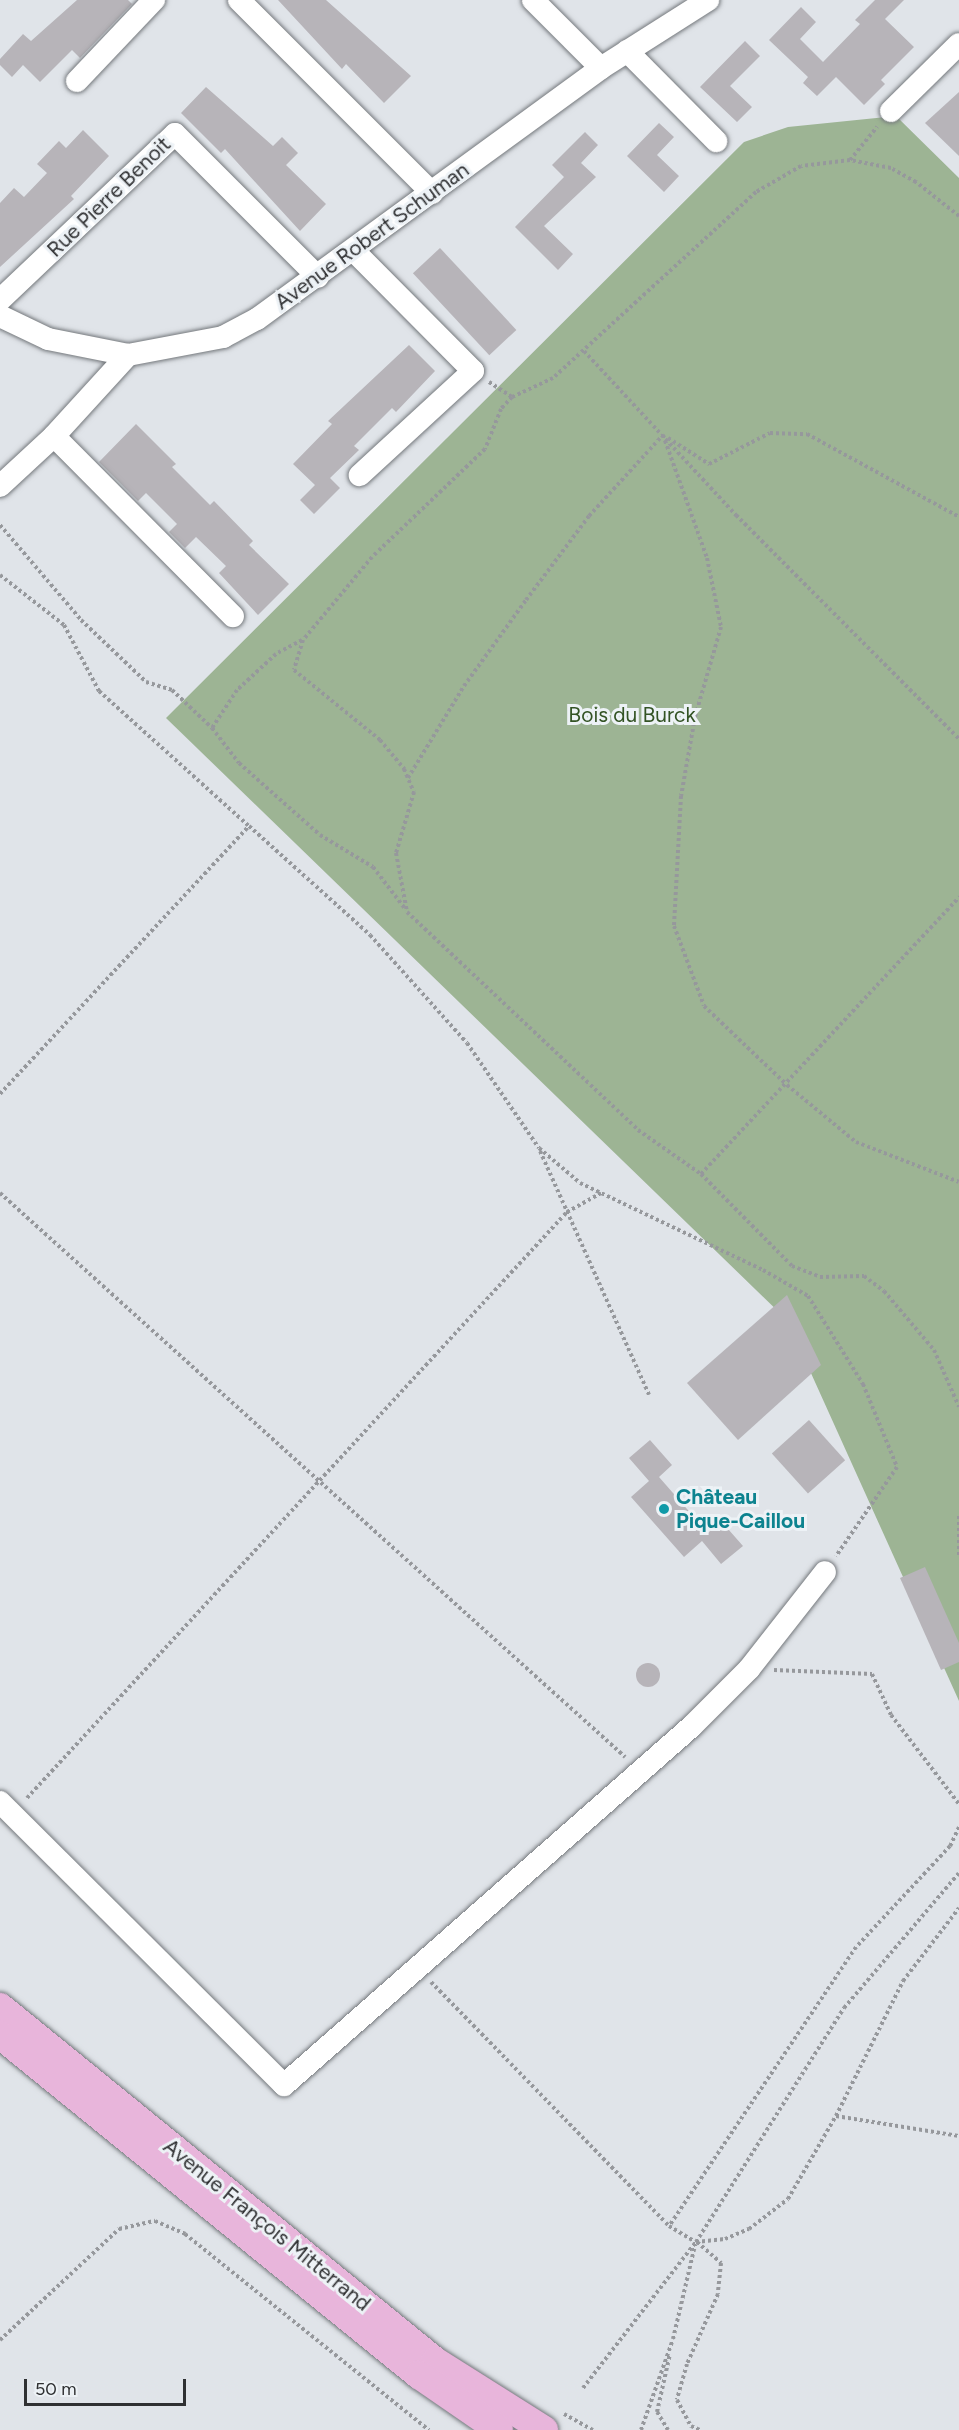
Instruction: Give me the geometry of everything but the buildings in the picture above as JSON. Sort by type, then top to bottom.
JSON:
[{"type":"main road","name":"Avenue François Mitterrand","points":[[0,2007],[435,2361],[544,2430]]},
{"type":"main road","name":"Avenue François Mitterrand","points":[[0,2036],[411,2368],[499,2430]]},
{"type":"street","points":[[77,81],[154,0]]},
{"type":"street","points":[[238,0],[432,193]]},
{"type":"street","points":[[533,0],[601,68]]},
{"type":"street","name":"Avenue Robert Schuman","points":[[0,316],[48,339],[128,355],[223,337],[257,319],[318,277],[601,68],[708,0]]},
{"type":"street","points":[[891,111],[959,44]]},
{"type":"street","points":[[627,51],[716,141]]},
{"type":"street","name":"Rue Pierre Benoit","points":[[0,300],[175,134],[318,277]]},
{"type":"street","points":[[353,250],[473,371],[360,475]]},
{"type":"street","points":[[0,486],[54,436],[128,355]]},
{"type":"street","points":[[54,436],[233,616]]},
{"type":"street","points":[[6,1808],[284,2085],[641,1771],[749,1669],[825,1572]]},
{"type":"path","points":[[850,159],[891,111]]},
{"type":"path","points":[[212,728],[237,690],[276,654],[303,640],[372,557],[485,449],[501,409],[512,397],[553,378],[756,192],[801,166],[850,159],[891,168],[916,182],[959,216]]},
{"type":"path","points":[[584,351],[736,515],[959,739]]},
{"type":"path","points":[[663,435],[709,464],[770,433],[807,434],[959,517]]},
{"type":"path","points":[[408,777],[464,686],[526,600],[589,516],[663,435]]},
{"type":"path","points":[[663,435],[707,558],[721,627],[695,717],[681,796],[674,926],[704,1006],[787,1085],[856,1142],[959,1182]]},
{"type":"path","points":[[0,525],[81,620],[146,682],[172,690],[212,728],[238,763],[312,827],[373,867],[407,912],[638,1130],[701,1174],[792,1266],[820,1277],[864,1276],[884,1291],[934,1350],[959,1407]]},
{"type":"path","points":[[0,575],[64,625],[99,691],[369,935],[460,1034],[539,1148],[649,1395]]},
{"type":"path","points":[[303,640],[294,670],[380,740],[408,777],[414,792],[396,853],[407,912]]},
{"type":"path","points":[[0,1094],[249,826]]},
{"type":"path","points":[[701,1174],[787,1085],[959,897]]},
{"type":"path","points":[[539,1148],[580,1183],[763,1270],[808,1296],[863,1384],[897,1467],[825,1572]]},
{"type":"path","points":[[0,1193],[316,1481],[641,1771]]},
{"type":"path","points":[[6,1808],[567,1212],[601,1193]]},
{"type":"path","points":[[959,1516],[959,1557]]},
{"type":"path","points":[[749,1669],[872,1674],[891,1715],[959,1804]]},
{"type":"path","points":[[669,2226],[856,1947],[950,1846],[959,1827]]},
{"type":"path","points":[[583,2388],[696,2242],[844,2008],[959,1873]]},
{"type":"path","points":[[696,2242],[725,2239],[749,2229],[788,2199],[836,2116],[903,1981],[959,1908]]},
{"type":"path","points":[[417,1968],[669,2226],[696,2242],[721,2263],[718,2294],[687,2364],[677,2400],[691,2426],[700,2430]]},
{"type":"path","points":[[836,2116],[959,2136]]},
{"type":"path","points":[[0,2340],[119,2229],[155,2220],[185,2234],[429,2430]]},
{"type":"path","points":[[668,2430],[657,2412],[696,2242]]},
{"type":"path","points":[[641,2430],[673,2339]]},
{"type":"green space","name":"Bois du Burck","points":[[896,116],[959,178],[959,1701],[787,1320],[166,718],[744,142],[788,127]]},
{"type":"place","name":"Château Pique-Caillou","points":[[664,1509]]}]
